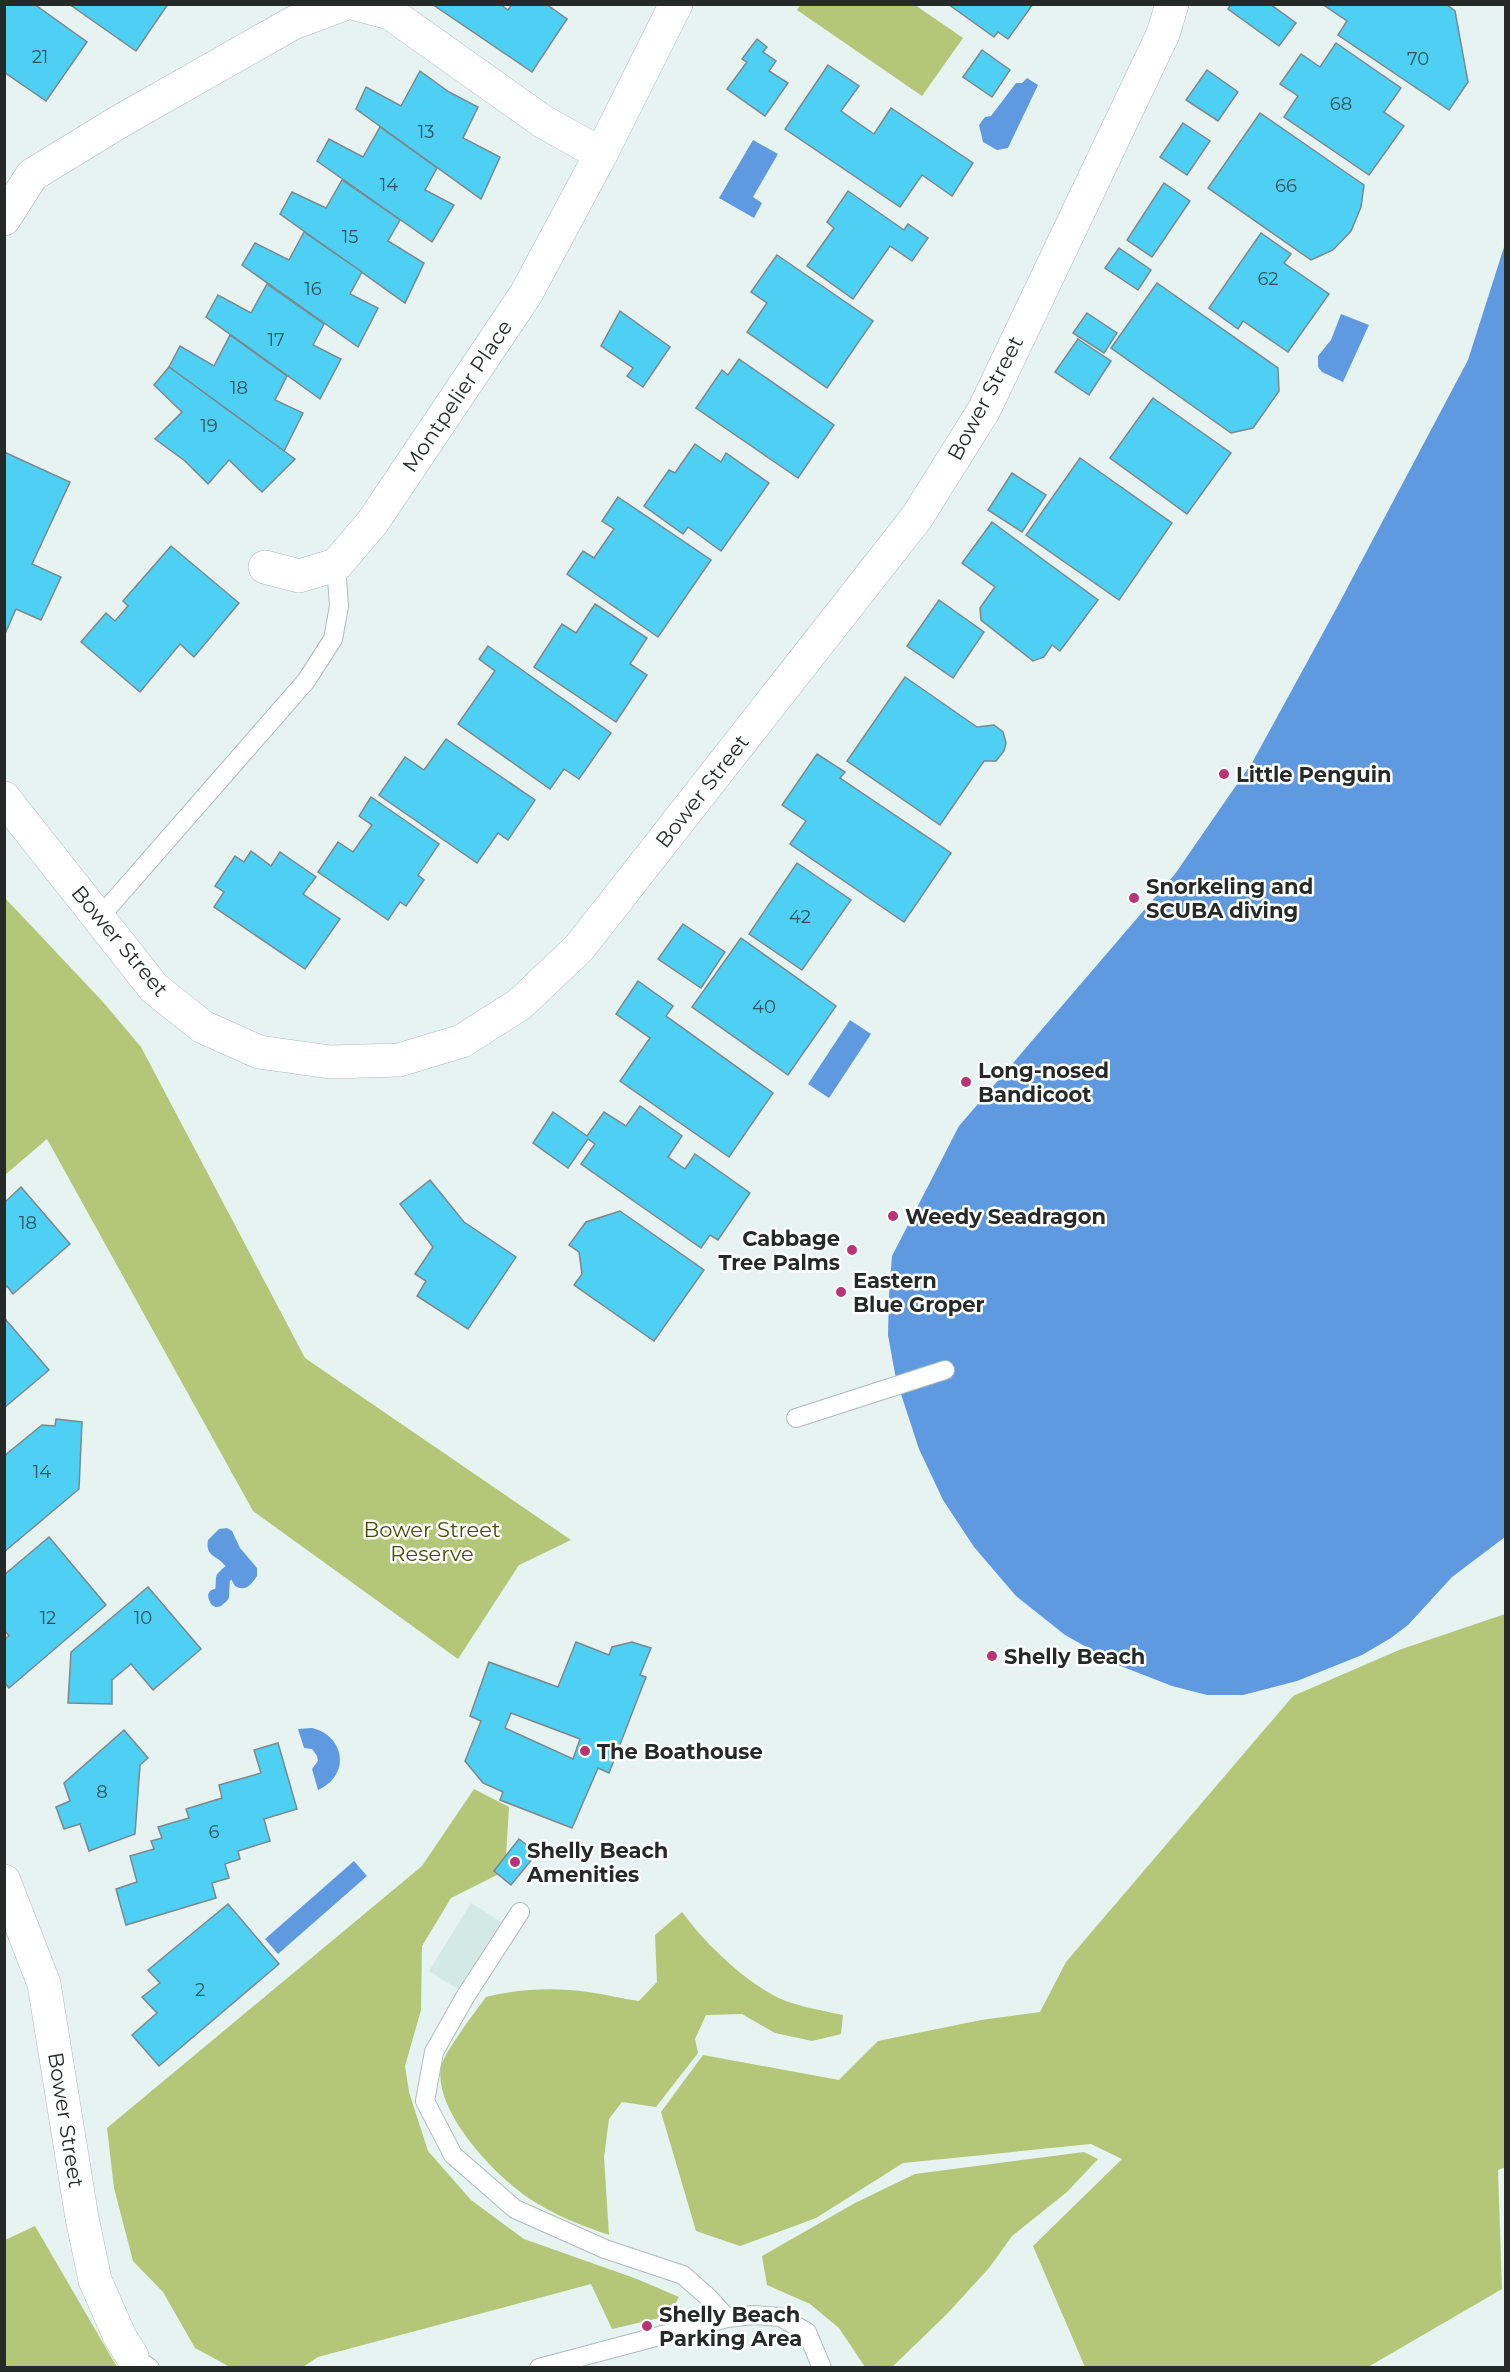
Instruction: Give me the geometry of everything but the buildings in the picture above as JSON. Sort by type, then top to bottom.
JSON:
[{"type":"street","points":[[4,219],[32,175],[117,123],[293,23],[344,4]]},
{"type":"street","points":[[356,4],[390,13],[542,121],[601,154]]},
{"type":"street","name":"Montpelier Place","points":[[336,566],[372,523],[526,294],[601,154],[676,4]]},
{"type":"street","name":"Bower Street","points":[[4,798],[154,987],[203,1027],[259,1052],[330,1062],[399,1059],[462,1041],[520,1004],[579,948],[917,517],[984,410],[1163,33],[1172,4]]},
{"type":"street","points":[[266,567],[298,576],[336,566]]},
{"type":"street","name":"Bower Street","points":[[4,1881],[44,1984],[82,2218],[95,2280],[120,2337],[139,2364]]},
{"type":"lane","points":[[99,918],[306,681],[333,639],[339,606],[336,566]]},
{"type":"lane","points":[[796,1418],[945,1370]]},
{"type":"lane","points":[[520,1912],[465,1997],[434,2052],[425,2101],[453,2155],[515,2209],[605,2249],[683,2275],[727,2318]]},
{"type":"lane","points":[[539,2367],[727,2318],[753,2315],[780,2317],[807,2332],[822,2367]]},
{"type":"shaded area","points":[[471,1903],[501,1922],[458,1989],[429,1971]]},
{"type":"green space","points":[[801,4],[915,5],[963,38],[922,96],[797,10]]},
{"type":"green space","name":"Bower Street Reserve","points":[[5,898],[103,1002],[141,1047],[305,1358],[571,1540],[519,1565],[458,1659],[253,1511],[47,1139],[5,1175]]},
{"type":"green space","points":[[1505,1614],[1506,2167],[1498,2170],[1502,2289],[1368,2367],[1085,2367],[1033,2246],[1122,2159],[1091,2144],[903,2163],[816,2218],[740,2246],[696,2231],[661,2112],[703,2055],[839,2080],[878,2041],[981,2020],[1040,2012],[1066,1962],[1293,1696],[1399,1650]]},
{"type":"green space","points":[[474,1789],[509,1807],[505,1871],[451,1898],[422,1946],[421,2010],[405,2066],[409,2092],[428,2151],[471,2200],[524,2239],[637,2279],[679,2297],[668,2316],[612,2329],[591,2284],[318,2357],[303,2367],[230,2367],[195,2348],[163,2292],[133,2261],[114,2188],[107,2128],[422,1866]]},
{"type":"green space","points":[[682,1912],[723,1958],[758,1986],[788,2002],[843,2015],[841,2034],[812,2041],[775,2033],[742,2014],[706,2015],[695,2039],[698,2053],[656,2107],[622,2102],[609,2119],[604,2157],[609,2235],[578,2224],[530,2199],[516,2189],[485,2159],[457,2122],[447,2103],[441,2084],[441,2067],[454,2042],[486,1997],[550,1989],[594,1993],[639,2001],[657,1982],[655,1935]]},
{"type":"green space","points":[[1084,2152],[1098,2159],[1067,2192],[1012,2236],[989,2268],[946,2315],[892,2367],[865,2367],[839,2328],[810,2304],[767,2285],[762,2256],[855,2203],[915,2174]]},
{"type":"green space","points":[[35,2226],[117,2367],[5,2367],[5,2240]]},
{"type":"water","points":[[1027,78],[1038,85],[1008,148],[997,150],[983,142],[979,125],[985,117],[991,116],[1016,83],[1022,83]]},
{"type":"water","points":[[753,140],[778,154],[753,197],[762,203],[754,218],[719,198]]},
{"type":"water","points":[[1505,244],[1505,1537],[1452,1577],[1408,1625],[1362,1655],[1297,1681],[1243,1695],[1207,1695],[1172,1686],[1118,1665],[1065,1635],[1016,1596],[974,1547],[943,1500],[919,1449],[896,1379],[888,1335],[892,1256],[959,1126],[1175,874],[1253,761],[1468,360]]},
{"type":"water","points":[[1341,314],[1369,325],[1343,382],[1322,372],[1318,367],[1318,356],[1331,340]]},
{"type":"water","points":[[850,1020],[871,1034],[829,1098],[808,1084]]},
{"type":"water","points":[[227,1528],[232,1531],[240,1548],[257,1568],[257,1576],[245,1588],[235,1586],[223,1563],[208,1550],[208,1540],[219,1529]]},
{"type":"water","points":[[312,1728],[332,1739],[340,1756],[336,1775],[318,1790],[312,1769],[318,1761],[317,1756],[312,1749],[304,1748],[298,1729]]},
{"type":"water","points":[[354,1861],[367,1876],[278,1954],[265,1939]]},
{"type":"waterway","points":[[215,1596],[217,1600],[222,1596],[223,1578],[228,1573]]},
{"type":"place","name":"Little Penguin","points":[[1224,774]]},
{"type":"place","name":"Snorkeling and SCUBA diving","points":[[1134,898]]},
{"type":"place","name":"Long-nosed Bandicoot","points":[[966,1082]]},
{"type":"place","name":"Weedy Seadragon","points":[[893,1216]]},
{"type":"place","name":"Cabbage Tree Palms","points":[[852,1250]]},
{"type":"place","name":"Eastern Blue Groper","points":[[841,1292]]},
{"type":"place","name":"Shelly Beach","points":[[992,1656]]},
{"type":"place","name":"The Boathouse","points":[[585,1751]]},
{"type":"place","name":"Shelly Beach Amenities","points":[[515,1862]]},
{"type":"place","name":"Shelly Beach Parking Area","points":[[647,2326]]}]
